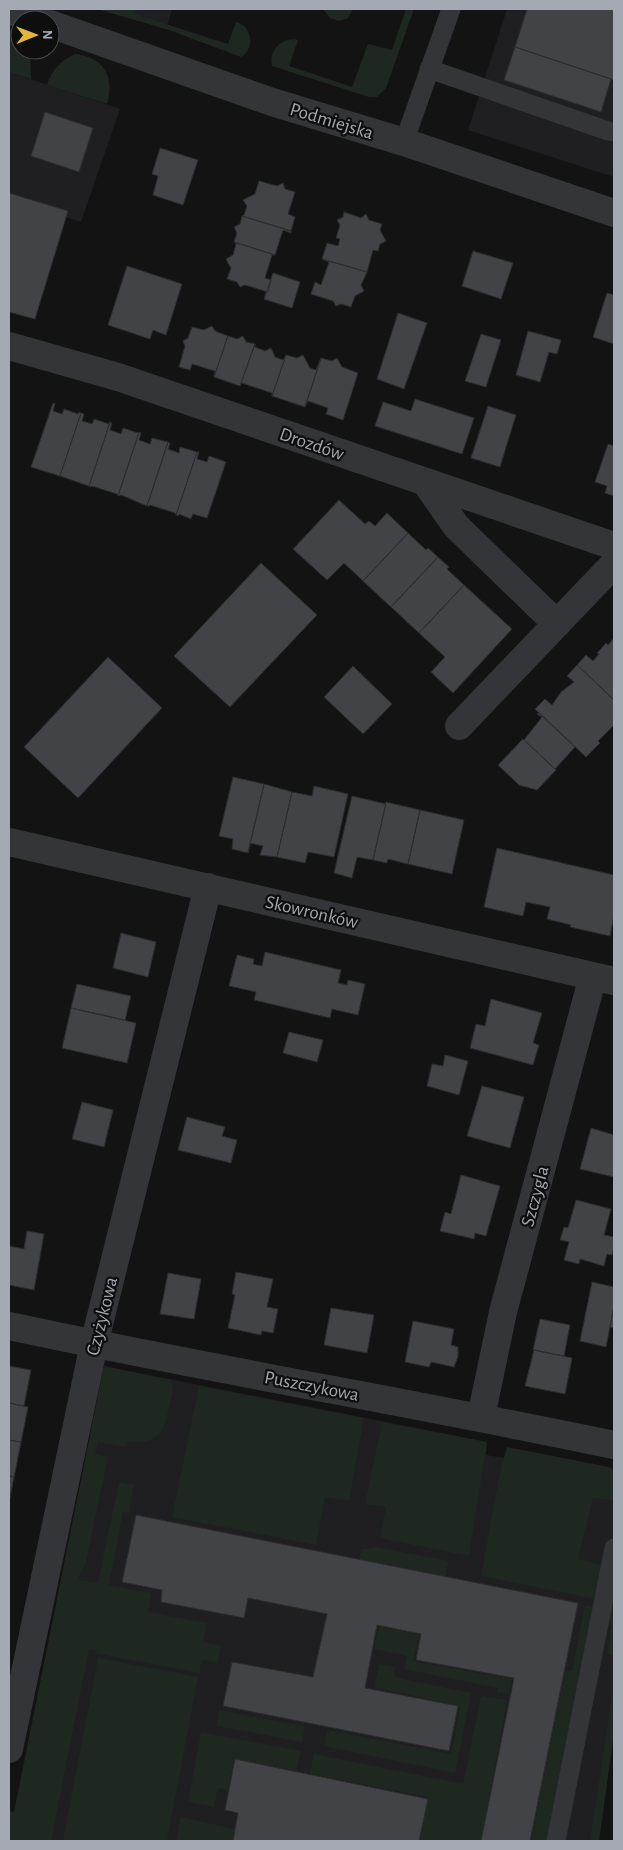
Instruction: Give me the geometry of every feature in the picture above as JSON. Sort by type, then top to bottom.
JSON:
[{"type":"street","name":"Podmiejska","points":[[60,28],[272,102],[404,142],[614,213]]},
{"type":"street","name":"Drozdów","points":[[9,346],[118,377],[614,546]]},
{"type":"street","points":[[426,482],[456,526],[557,624]]},
{"type":"street","points":[[459,726],[614,564]]},
{"type":"street","name":"Skowronków","points":[[9,842],[604,979]]},
{"type":"street","name":"Czyżykowa","points":[[9,1749],[94,1344],[208,887]]},
{"type":"street","name":"Szczygla","points":[[481,1417],[503,1312],[604,979]]},
{"type":"street","name":"Puszczykowa","points":[[9,1326],[94,1344],[481,1417],[614,1445]]},
{"type":"lane","points":[[404,142],[451,9]]},
{"type":"lane","points":[[429,69],[614,132]]},
{"type":"lane","points":[[556,1841],[614,1548]]},
{"type":"shaded area","points":[[97,9],[172,9],[166,29]]},
{"type":"shaded area","points":[[97,9],[136,9],[135,14],[228,44],[236,22],[242,24],[249,33],[249,49],[241,57],[166,29]]},
{"type":"shaded area","points":[[323,9],[353,9],[348,18],[339,21],[330,18]]},
{"type":"shaded area","points":[[406,9],[414,9],[386,88],[377,97],[369,97],[272,66],[273,54],[282,42],[298,40],[289,66],[352,87],[368,44],[392,50]]},
{"type":"shaded area","points":[[507,9],[614,9],[614,177],[468,130]]},
{"type":"shaded area","points":[[9,29],[10,60],[30,60],[31,79],[9,72]]},
{"type":"shaded area","points":[[75,54],[93,59],[105,70],[109,85],[107,104],[47,85],[57,66]]},
{"type":"shaded area","points":[[9,72],[120,109],[81,222],[66,217],[35,319],[9,312]]},
{"type":"shaded area","points":[[104,1366],[487,1442],[486,1455],[505,1458],[518,1449],[609,1467],[614,1471],[614,1732],[599,1841],[9,1841]]},
{"type":"shaded area","points":[[104,1366],[170,1380],[173,1391],[166,1421],[159,1434],[154,1438],[148,1441],[128,1442],[126,1447],[98,1442],[95,1454],[108,1457],[86,1562],[78,1580],[98,1583],[119,1482],[134,1485],[129,1513],[123,1512],[109,1585],[151,1593],[148,1612],[207,1623],[203,1642],[221,1645],[218,1663],[202,1660],[199,1673],[95,1653],[96,1650],[89,1649],[51,1841],[9,1841],[9,1811],[14,1812]]},
{"type":"shaded area","points":[[199,1386],[364,1418],[349,1501],[325,1497],[316,1545],[172,1517]]},
{"type":"shaded area","points":[[382,1422],[487,1442],[469,1556],[380,1538],[386,1507],[365,1504]]},
{"type":"shaded area","points":[[507,1447],[609,1467],[614,1471],[614,1500],[593,1498],[578,1559],[598,1564],[602,1568],[595,1599],[481,1576],[500,1472]]},
{"type":"shaded area","points":[[376,1547],[449,1561],[445,1576],[359,1559],[361,1549]]},
{"type":"shaded area","points":[[614,1589],[614,1656],[607,1653],[612,1626],[609,1621]]},
{"type":"shaded area","points":[[585,1605],[593,1607],[547,1841],[531,1841],[565,1671],[572,1671]]},
{"type":"shaded area","points":[[379,1626],[419,1635],[413,1661],[512,1679],[509,1694],[497,1692],[497,1688],[404,1669],[407,1656],[374,1649]]},
{"type":"shaded area","points":[[98,1658],[198,1677],[167,1841],[63,1841]]},
{"type":"shaded area","points":[[379,1664],[395,1667],[394,1677],[471,1693],[455,1773],[324,1746],[327,1730],[451,1754],[460,1706],[374,1687]]},
{"type":"shaded area","points":[[614,1684],[614,1732],[599,1841],[590,1841]]},
{"type":"shaded area","points":[[481,1696],[507,1700],[481,1841],[420,1841],[428,1797],[310,1774],[314,1754],[463,1784]]},
{"type":"shaded area","points":[[219,1710],[305,1726],[302,1742],[217,1726]]},
{"type":"shaded area","points":[[201,1732],[301,1751],[296,1771],[234,1759],[228,1790],[218,1788],[214,1807],[188,1802]]},
{"type":"shaded area","points":[[181,1817],[234,1829],[232,1841],[176,1841]]},
{"type":"building","points":[[527,9],[614,9],[614,80],[515,47]]},
{"type":"building","points":[[515,47],[611,79],[601,112],[504,80]]},
{"type":"building","points":[[45,112],[93,128],[79,172],[31,156]]},
{"type":"building","points":[[160,148],[198,160],[183,205],[153,195],[158,176],[152,174]]},
{"type":"building","points":[[259,181],[277,186],[283,183],[285,189],[295,192],[288,214],[295,217],[291,231],[242,216],[247,206],[243,200],[255,194]]},
{"type":"building","points":[[9,193],[68,211],[35,319],[9,312]]},
{"type":"building","points":[[344,212],[361,218],[366,214],[369,220],[382,224],[380,230],[386,241],[380,244],[378,251],[373,250],[367,272],[322,259],[327,243],[338,246],[340,239],[336,238],[340,225],[337,220],[343,217]]},
{"type":"building","points":[[242,216],[291,231],[291,233],[283,230],[275,255],[234,242],[237,233],[234,227],[240,224]]},
{"type":"building","points":[[234,242],[275,255],[272,255],[265,278],[271,280],[268,292],[245,285],[240,287],[237,282],[227,279],[231,268],[226,259],[233,255],[236,244]]},
{"type":"building","points":[[473,251],[513,263],[501,299],[462,286]]},
{"type":"building","points":[[322,259],[367,272],[361,285],[364,291],[355,296],[351,307],[341,304],[336,306],[333,301],[311,294],[315,282],[321,285],[329,262]]},
{"type":"building","points":[[127,266],[182,284],[166,335],[153,330],[150,339],[108,325]]},
{"type":"building","points":[[273,273],[300,282],[292,308],[264,299]]},
{"type":"building","points":[[607,293],[614,295],[614,344],[593,337]]},
{"type":"building","points":[[398,313],[427,323],[404,389],[377,379]]},
{"type":"building","points":[[212,326],[215,331],[228,336],[214,377],[215,371],[192,364],[190,370],[179,367],[185,346],[183,341],[188,338],[192,327],[204,330]]},
{"type":"building","points":[[528,331],[561,340],[557,354],[549,352],[540,382],[516,375]]},
{"type":"building","points":[[481,334],[501,340],[486,387],[465,381]]},
{"type":"building","points":[[228,336],[237,339],[243,336],[246,342],[255,344],[240,386],[214,377]]},
{"type":"building","points":[[255,344],[255,347],[265,351],[271,348],[275,357],[283,360],[286,355],[272,396],[272,393],[242,383],[240,386]]},
{"type":"building","points":[[286,355],[297,358],[303,355],[310,368],[316,370],[321,358],[305,407],[272,396]]},
{"type":"building","points":[[321,358],[332,361],[337,358],[342,367],[358,373],[343,420],[326,414],[328,408],[308,401],[305,407]]},
{"type":"building","points":[[415,399],[474,418],[462,454],[375,426],[383,402],[411,411]]},
{"type":"building","points":[[53,403],[55,404],[53,411],[62,414],[64,409],[78,414],[79,412],[81,413],[60,476],[31,467]]},
{"type":"building","points":[[488,406],[516,415],[500,467],[471,458]]},
{"type":"building","points":[[81,413],[84,414],[82,421],[92,424],[94,419],[109,424],[110,422],[89,486],[60,476]]},
{"type":"building","points":[[110,422],[112,423],[110,430],[121,434],[123,428],[139,432],[118,496],[117,494],[89,486]]},
{"type":"building","points":[[139,432],[141,433],[139,440],[150,444],[152,438],[168,442],[147,506],[121,495],[118,496]]},
{"type":"building","points":[[168,442],[170,443],[168,449],[179,453],[180,447],[197,452],[176,515],[175,513],[150,505],[147,506]]},
{"type":"building","points":[[608,444],[614,446],[614,496],[605,493],[607,486],[595,482]]},
{"type":"building","points":[[197,452],[199,452],[197,459],[207,462],[209,456],[226,462],[207,518],[193,514],[191,519],[179,514],[178,516],[176,515]]},
{"type":"building","points":[[339,500],[365,524],[369,521],[375,526],[387,513],[408,533],[363,581],[344,563],[327,580],[293,549]]},
{"type":"building","points":[[408,533],[426,550],[428,548],[438,557],[391,607],[363,581]]},
{"type":"building","points":[[438,557],[449,567],[447,569],[464,585],[419,633],[391,607]]},
{"type":"building","points":[[261,563],[317,615],[230,707],[174,656]]},
{"type":"building","points":[[464,585],[512,629],[453,693],[431,672],[445,657],[419,633]]},
{"type":"building","points":[[614,638],[614,700],[577,665],[586,655],[593,661],[606,643],[608,645]]},
{"type":"building","points":[[108,657],[162,708],[78,798],[24,747]]},
{"type":"building","points":[[577,665],[614,700],[614,725],[598,741],[600,743],[586,757],[535,709],[545,699],[552,705],[561,692],[574,682],[567,676]]},
{"type":"building","points":[[353,666],[392,704],[363,734],[324,697]]},
{"type":"building","points":[[539,713],[575,747],[555,769],[524,740],[542,717],[537,714]]},
{"type":"building","points":[[523,739],[556,770],[537,790],[519,785],[498,765]]},
{"type":"building","points":[[233,777],[264,784],[248,853],[232,849],[233,839],[219,836]]},
{"type":"building","points":[[264,784],[292,792],[277,857],[260,855],[263,846],[250,843]]},
{"type":"building","points":[[314,786],[348,794],[334,857],[308,852],[305,863],[277,857],[292,792],[312,796]]},
{"type":"building","points":[[352,796],[386,804],[373,860],[357,857],[352,878],[334,873]]},
{"type":"building","points":[[386,802],[420,810],[408,864],[388,859],[387,863],[373,860]]},
{"type":"building","points":[[420,810],[464,820],[452,874],[408,864]]},
{"type":"building","points":[[497,848],[614,875],[614,915],[610,936],[570,927],[571,925],[547,919],[550,907],[526,902],[523,916],[484,907]]},
{"type":"building","points":[[121,933],[156,942],[148,977],[113,968]]},
{"type":"building","points":[[265,952],[341,970],[338,983],[347,985],[348,980],[365,984],[358,1015],[332,1009],[330,1018],[254,1000],[256,992],[229,986],[237,955],[254,959],[253,964],[262,966]]},
{"type":"building","points":[[77,984],[131,996],[125,1020],[71,1008]]},
{"type":"building","points":[[491,999],[542,1013],[533,1043],[539,1045],[533,1065],[470,1048],[476,1024],[485,1026]]},
{"type":"building","points":[[71,1008],[136,1023],[127,1063],[62,1048]]},
{"type":"building","points":[[289,1032],[323,1040],[317,1062],[283,1053]]},
{"type":"building","points":[[445,1055],[468,1061],[459,1095],[427,1086],[432,1064],[443,1066]]},
{"type":"building","points":[[482,1086],[524,1097],[510,1148],[467,1136]]},
{"type":"building","points":[[82,1102],[113,1110],[104,1147],[72,1139]]},
{"type":"building","points":[[187,1117],[225,1127],[222,1136],[237,1140],[231,1163],[178,1150]]},
{"type":"building","points":[[591,1128],[614,1135],[614,1177],[580,1169]]},
{"type":"building","points":[[461,1175],[500,1186],[486,1236],[475,1233],[474,1239],[440,1231],[445,1212],[451,1214]]},
{"type":"building","points":[[576,1200],[611,1209],[604,1235],[614,1237],[614,1246],[612,1255],[607,1254],[604,1266],[580,1259],[579,1264],[564,1260],[569,1242],[560,1240],[564,1227],[568,1228]]},
{"type":"building","points":[[27,1231],[44,1234],[34,1290],[9,1285],[9,1246],[24,1249]]},
{"type":"building","points":[[236,1272],[273,1279],[267,1307],[278,1309],[273,1333],[262,1331],[261,1335],[228,1328],[235,1295],[232,1294]]},
{"type":"building","points":[[168,1273],[201,1279],[194,1319],[160,1314]]},
{"type":"building","points":[[592,1282],[614,1287],[614,1306],[606,1347],[580,1341]]},
{"type":"building","points":[[614,1306],[614,1328],[610,1327]]},
{"type":"building","points":[[331,1308],[374,1315],[367,1353],[324,1345]]},
{"type":"building","points":[[540,1319],[570,1325],[564,1356],[533,1350]]},
{"type":"building","points":[[413,1321],[454,1329],[451,1345],[458,1347],[458,1356],[454,1367],[431,1362],[429,1367],[405,1362]]},
{"type":"building","points":[[534,1350],[572,1358],[565,1394],[525,1386]]},
{"type":"building","points":[[9,1366],[31,1370],[24,1406],[9,1403]]},
{"type":"building","points":[[9,1403],[28,1407],[21,1442],[9,1440]]},
{"type":"building","points":[[9,1440],[21,1442],[14,1477],[9,1476]]},
{"type":"building","points":[[9,1476],[14,1477],[9,1503]]},
{"type":"building","points":[[136,1515],[578,1603],[530,1841],[481,1841],[514,1678],[416,1660],[421,1634],[377,1625],[365,1688],[458,1706],[449,1751],[223,1706],[232,1662],[313,1677],[327,1614],[248,1598],[244,1618],[161,1602],[162,1590],[122,1582]]},
{"type":"building","points":[[235,1759],[428,1799],[419,1841],[233,1841],[238,1813],[225,1810]]}]
